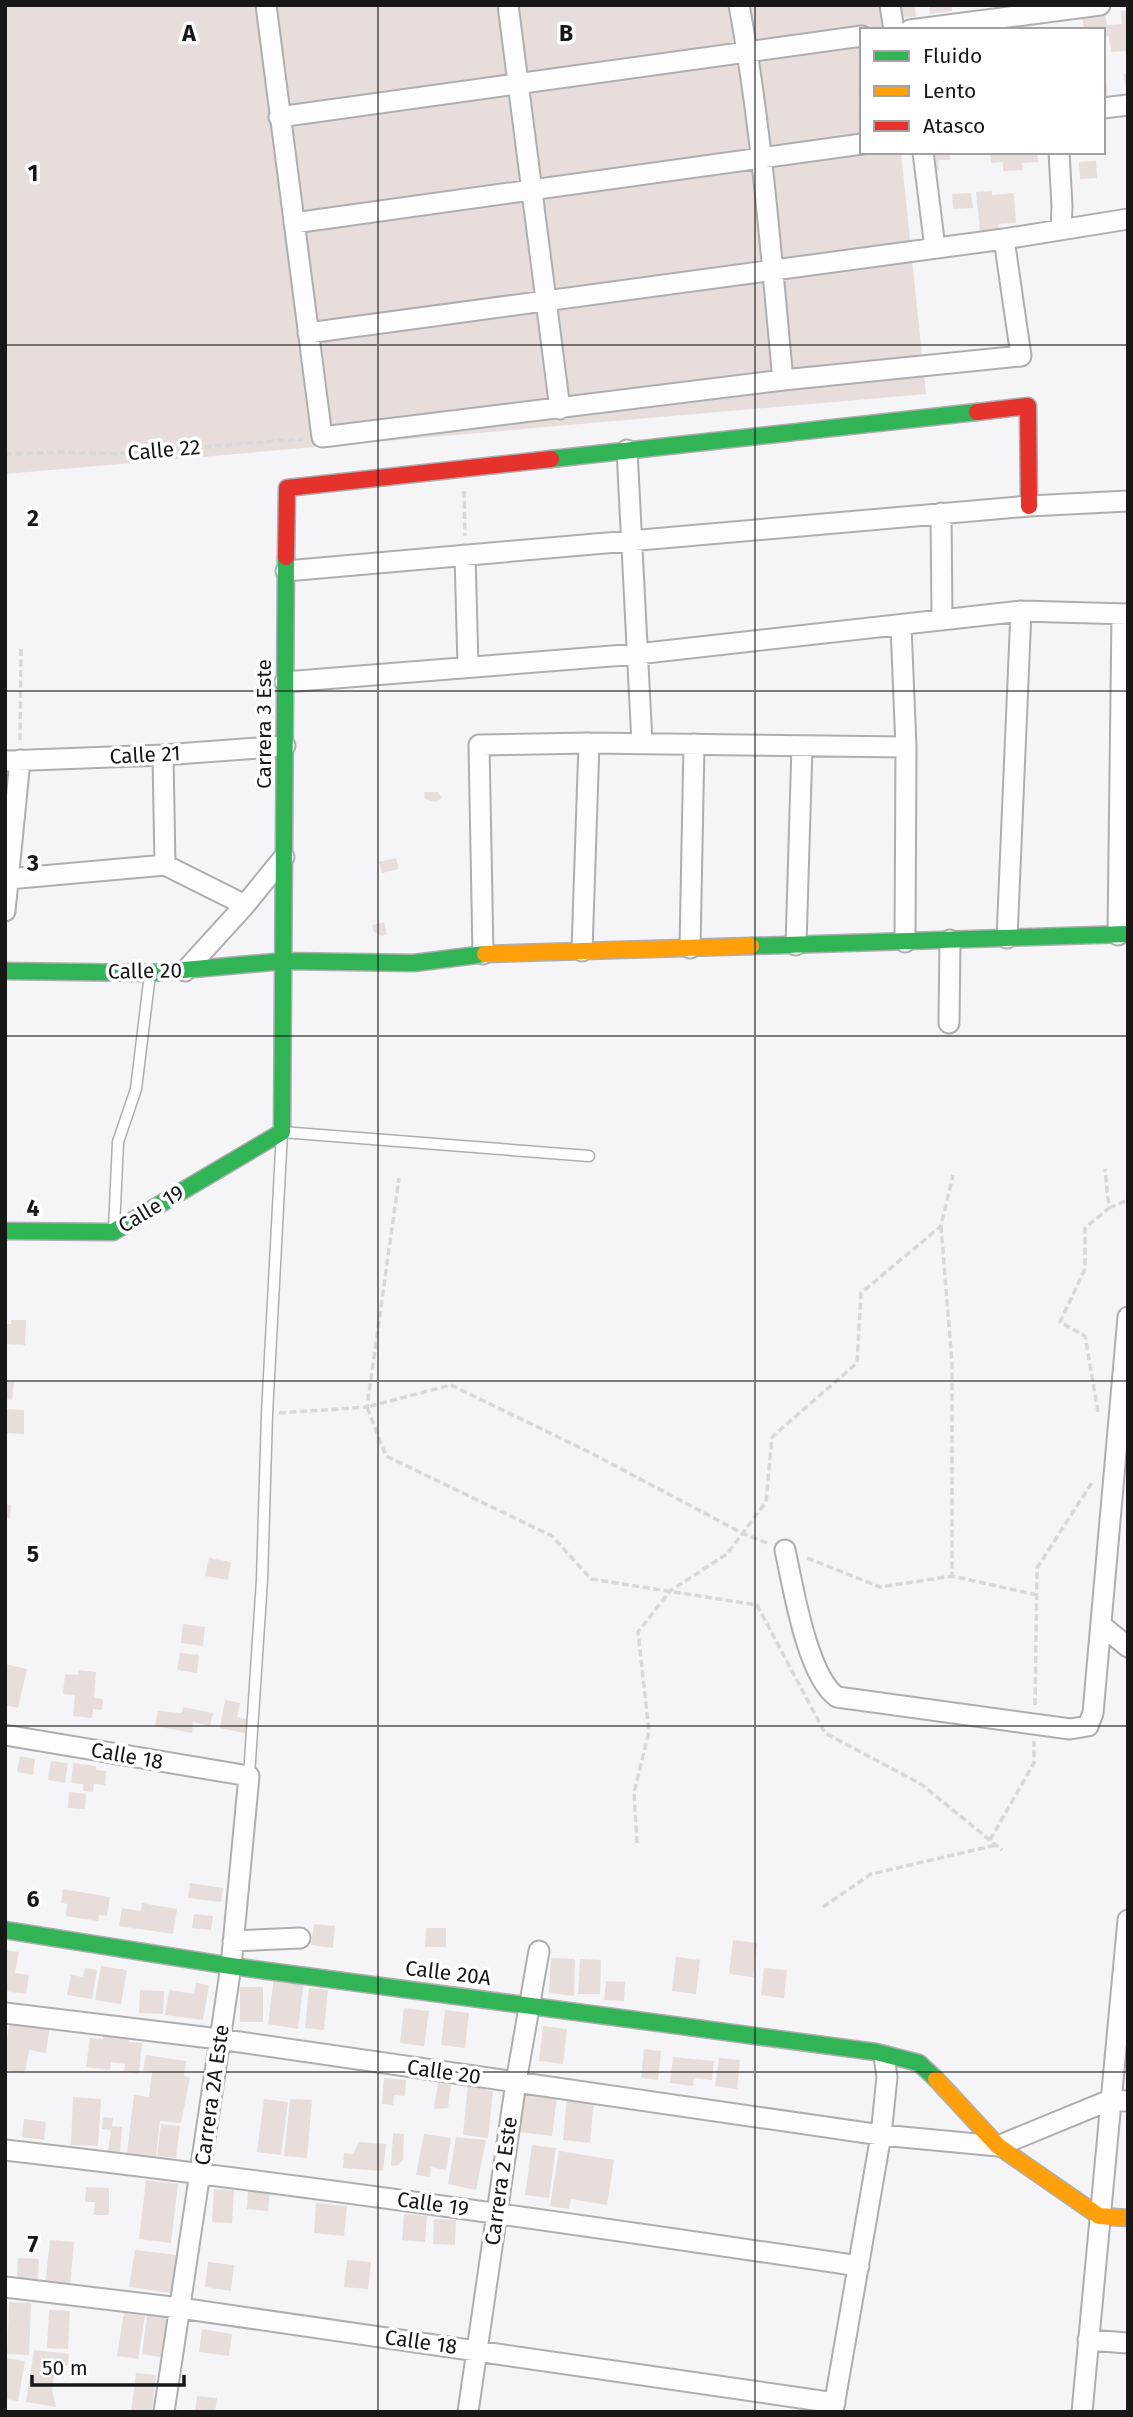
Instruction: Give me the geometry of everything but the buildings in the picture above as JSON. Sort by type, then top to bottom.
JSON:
[{"type":"street","points":[[267,5],[279,117],[322,437],[783,380],[1021,356],[1004,239]]},
{"type":"street","points":[[508,5],[560,409]]},
{"type":"street","points":[[739,5],[760,158],[783,380]]},
{"type":"street","points":[[890,5],[894,28]]},
{"type":"street","points":[[940,28],[970,26],[1055,7],[1100,5]]},
{"type":"street","points":[[1055,7],[1056,28]]},
{"type":"street","points":[[279,117],[860,36]]},
{"type":"street","points":[[1105,108],[1128,105]]},
{"type":"street","points":[[294,223],[860,145]]},
{"type":"street","points":[[923,154],[935,248]]},
{"type":"street","points":[[1059,154],[1061,229]]},
{"type":"street","points":[[308,333],[1004,239],[1128,219]]},
{"type":"street","points":[[463,467],[1028,405],[1029,506]]},
{"type":"street","points":[[627,450],[642,743]]},
{"type":"street","name":"Carrera 3 Este","points":[[282,1132],[287,488],[463,467]]},
{"type":"street","points":[[286,571],[942,513],[1128,501]]},
{"type":"street","points":[[942,513],[942,619]]},
{"type":"street","points":[[466,555],[468,666]]},
{"type":"street","points":[[1007,938],[1021,611]]},
{"type":"street","points":[[285,682],[637,654],[1021,611],[1125,614],[1123,935]]},
{"type":"street","points":[[901,625],[906,747],[905,942]]},
{"type":"street","points":[[582,951],[589,743]]},
{"type":"street","points":[[483,954],[479,746],[642,743],[906,747]]},
{"type":"street","points":[[690,948],[694,744]]},
{"type":"street","points":[[796,945],[802,746]]},
{"type":"street","name":"Calle 21","points":[[13,761],[285,747]]},
{"type":"street","points":[[163,755],[165,865]]},
{"type":"street","points":[[5,911],[13,761]]},
{"type":"street","points":[[185,971],[246,905],[284,857]]},
{"type":"street","points":[[8,879],[165,865],[246,905]]},
{"type":"street","name":"Calle 20","points":[[5,971],[150,973],[285,961],[414,963],[483,954],[1123,935]]},
{"type":"street","points":[[949,1023],[950,940]]},
{"type":"street","name":"Calle 19","points":[[5,1231],[114,1232],[282,1132]]},
{"type":"street","points":[[785,1550],[800,1625],[827,1689],[837,1697],[1070,1730],[1088,1727],[1093,1713],[1128,1317]]},
{"type":"street","points":[[1101,1625],[1128,1647]]},
{"type":"street","name":"Calle 18","points":[[5,1735],[249,1776]]},
{"type":"street","name":"Carrera 2A Este","points":[[164,2412],[232,1966],[249,1776]]},
{"type":"street","points":[[1082,2412],[1099,2216],[1119,2100],[1128,1920]]},
{"type":"street","name":"Calle 20A","points":[[5,1930],[232,1966],[876,2052],[884,2056],[916,2061],[924,2066],[998,2146],[1099,2216]]},
{"type":"street","points":[[233,1941],[300,1938]]},
{"type":"street","name":"Carrera 2 Este","points":[[468,2412],[516,2082],[539,1951]]},
{"type":"street","name":"Calle 20","points":[[5,2012],[219,2039],[881,2136],[998,2146]]},
{"type":"street","points":[[834,2407],[881,2136],[887,2077],[884,2056]]},
{"type":"street","points":[[998,2146],[1119,2100]]},
{"type":"street","name":"Calle 19","points":[[5,2150],[497,2212],[859,2266]]},
{"type":"street","points":[[1099,2216],[1128,2218]]},
{"type":"street","name":"Calle 18","points":[[5,2287],[180,2308],[477,2350],[834,2407]]},
{"type":"street","points":[[1088,2340],[1128,2343]]},
{"type":"lane","points":[[114,1232],[118,1142],[136,1089],[150,973]]},
{"type":"lane","points":[[249,1776],[262,1580],[267,1414],[282,1132],[589,1156]]},
{"type":"path","name":"Calle 22","points":[[5,454],[113,454],[322,437]]},
{"type":"path","points":[[463,467],[466,555]]},
{"type":"path","points":[[13,761],[21,647]]},
{"type":"path","points":[[1105,1169],[1109,1208]]},
{"type":"path","points":[[952,1576],[952,1363],[941,1226],[953,1175]]},
{"type":"path","points":[[399,1178],[367,1407],[386,1456],[552,1536],[592,1578],[757,1605],[825,1733],[921,1784],[1002,1850]]},
{"type":"path","points":[[1100,1419],[1085,1336],[1060,1322],[1085,1269],[1085,1228],[1109,1208],[1128,1200]]},
{"type":"path","points":[[637,1843],[634,1792],[649,1732],[638,1632],[670,1591],[727,1554],[766,1502],[772,1437],[857,1363],[861,1293],[941,1226]]},
{"type":"path","points":[[267,1414],[367,1407],[451,1385],[593,1454],[742,1533],[880,1587],[952,1576],[1037,1595]]},
{"type":"path","points":[[990,1840],[1034,1763],[1037,1568],[1100,1471]]},
{"type":"path","points":[[823,1907],[871,1874],[996,1845]]},
{"type":"traffic: fast","points":[[551,459],[977,412]]},
{"type":"traffic: fast","points":[[5,1231],[113,1232],[282,1132],[286,557]]},
{"type":"traffic: fast","points":[[751,946],[1128,934]]},
{"type":"traffic: fast","points":[[5,971],[150,973],[285,961],[414,963],[485,954]]},
{"type":"traffic: fast","points":[[5,1930],[231,1966],[876,2052],[919,2063],[936,2079]]},
{"type":"traffic: slow","points":[[485,954],[751,946]]},
{"type":"traffic: slow","points":[[936,2079],[998,2146],[1099,2216],[1128,2218]]},
{"type":"traffic: jam","points":[[977,412],[1028,406],[1029,506]]},
{"type":"traffic: jam","points":[[286,557],[287,488],[551,459]]}]
